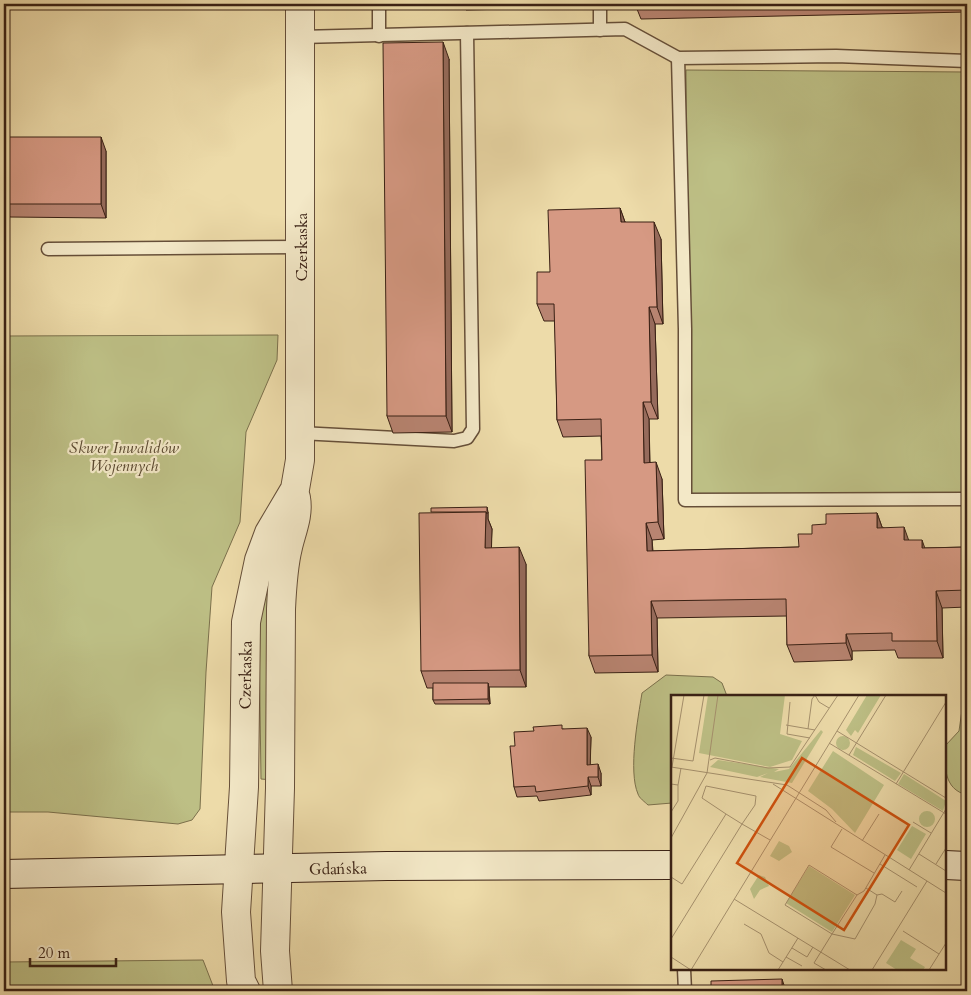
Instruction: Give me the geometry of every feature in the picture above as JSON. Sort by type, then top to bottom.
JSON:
[{"type":"street","name":"Czerkaska","points":[[278,991],[275,951],[282,599],[288,547],[298,509],[295,489],[300,460],[300,4]]},
{"type":"street","name":"Czerkaska","points":[[246,991],[241,981],[236,925],[244,787],[246,622],[266,542],[295,489]]},
{"type":"street","name":"Gdańska","points":[[4,874],[671,865]]},
{"type":"street","points":[[946,865],[967,866]]},
{"type":"lane","points":[[379,4],[379,36]]},
{"type":"lane","points":[[600,4],[600,30]]},
{"type":"lane","points":[[300,37],[625,29],[678,58],[836,56],[967,61]]},
{"type":"lane","points":[[300,433],[454,441],[467,438],[473,429],[468,33]]},
{"type":"lane","points":[[678,58],[686,330],[685,500],[967,498]]},
{"type":"lane","points":[[48,249],[301,247]]},
{"type":"lane","points":[[684,970],[685,991]]},
{"type":"green space","points":[[686,70],[967,72],[967,499],[686,498]]},
{"type":"green space","name":"Skwer Inwalidów Wojennych","points":[[278,335],[277,360],[246,432],[240,522],[212,587],[200,809],[192,820],[178,824],[48,812],[4,812],[4,336]]},
{"type":"green space","points":[[265,593],[268,593],[270,597],[273,780],[261,779],[259,635],[260,610]]},
{"type":"green space","points":[[666,675],[713,677],[722,683],[727,695],[671,695],[671,803],[648,805],[639,795],[635,784],[636,730],[642,693]]},
{"type":"green space","points":[[967,694],[967,795],[953,788],[949,782],[946,769],[946,745],[959,731],[964,696]]},
{"type":"green space","points":[[203,960],[215,991],[4,991],[4,962]]},
{"type":"building","points":[[443,42],[446,416],[387,416],[383,43]]},
{"type":"building","points":[[9,137],[101,137],[101,204],[5,204],[4,147],[9,147]]},
{"type":"building","points":[[620,208],[621,222],[654,222],[657,307],[649,307],[651,402],[643,402],[644,463],[656,462],[658,522],[646,523],[647,551],[799,547],[798,534],[812,534],[812,525],[826,524],[826,514],[877,513],[877,528],[904,527],[904,540],[922,540],[922,548],[967,547],[967,590],[936,591],[937,641],[892,641],[892,633],[846,634],[846,643],[787,645],[786,599],[651,601],[652,655],[589,656],[585,460],[602,460],[601,419],[557,420],[554,304],[537,304],[537,272],[550,272],[548,210]]},
{"type":"building","points":[[487,507],[487,514],[486,512],[431,512],[431,508]]},
{"type":"building","points":[[486,512],[485,548],[519,547],[520,670],[421,671],[419,513]]},
{"type":"building","points":[[433,683],[488,683],[488,699],[433,700]]},
{"type":"building","points":[[562,725],[562,729],[587,728],[587,765],[598,764],[598,777],[588,777],[588,786],[536,792],[535,786],[514,787],[510,746],[515,746],[514,732],[534,731],[533,727]]},
{"type":"building","points":[[782,979],[782,991],[711,991],[711,981]]}]
